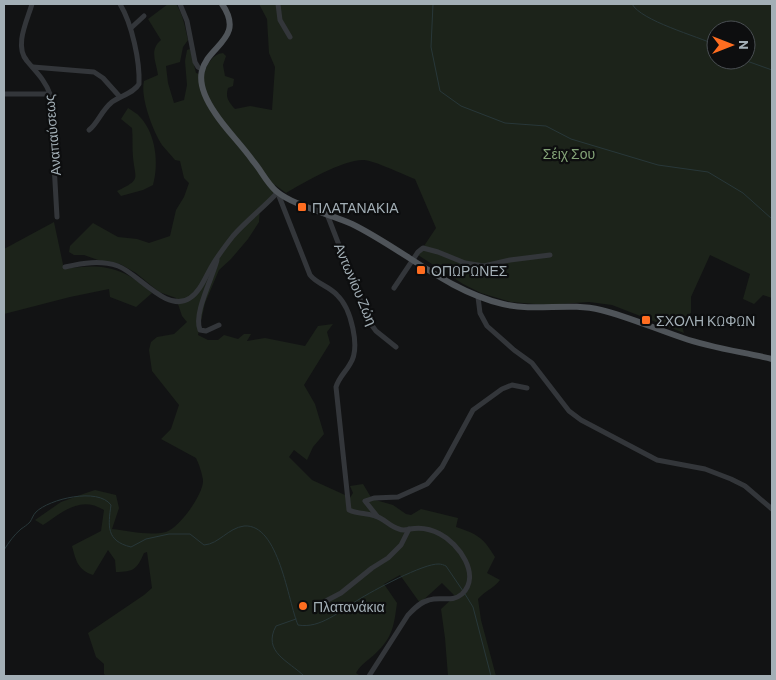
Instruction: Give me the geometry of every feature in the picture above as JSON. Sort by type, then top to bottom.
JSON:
[{"type":"main road","points":[[222,4],[230,19],[230,30],[206,59],[201,69],[201,86],[212,110],[276,191],[292,200],[374,235],[454,285],[478,297],[522,308],[583,307],[597,309],[691,340],[772,359]]},
{"type":"street","name":"Αναπαύσεως","points":[[32,4],[22,45],[24,57],[45,82],[50,94],[57,216]]},
{"type":"street","points":[[89,130],[94,126],[104,110],[120,97],[135,89],[139,84],[131,28],[120,4]]},
{"type":"street","points":[[180,4],[187,21],[195,62],[201,69]]},
{"type":"street","points":[[278,4],[280,20],[290,37]]},
{"type":"street","points":[[131,28],[144,16]]},
{"type":"street","points":[[33,67],[94,72],[103,78],[120,97]]},
{"type":"street","points":[[4,94],[50,94]]},
{"type":"street","points":[[65,267],[90,262],[116,266],[136,276],[160,296],[181,302],[197,292],[219,255],[234,235],[276,191]]},
{"type":"street","points":[[276,191],[310,275],[316,282],[337,295],[346,307],[352,326],[354,356],[351,364],[338,379],[336,387],[349,510],[376,516],[398,529],[427,529],[440,534],[449,540],[461,554],[466,561],[470,574],[468,586],[456,598],[429,600],[415,607],[369,676]]},
{"type":"street","name":"Αντωνίου Ζώη","points":[[327,214],[368,320],[376,331],[396,347]]},
{"type":"street","points":[[394,288],[418,252],[423,248],[465,263],[484,266],[510,260],[550,255]]},
{"type":"street","points":[[219,255],[202,302],[198,326],[200,330],[206,331],[219,325]]},
{"type":"street","points":[[478,297],[480,313],[487,326],[532,363],[569,410],[581,420],[657,460],[705,469],[731,478],[772,509]]},
{"type":"street","points":[[376,516],[365,501],[374,498],[398,497],[427,484],[442,467],[473,410],[502,389],[512,385],[527,388]]},
{"type":"street","points":[[322,603],[341,593],[372,568],[388,558],[401,545],[409,529]]},
{"type":"green space","name":"Σέιχ Σου","points":[[168,4],[176,4],[184,21],[188,40],[183,47],[180,62],[166,66],[168,83],[174,103],[184,100],[187,85],[185,61],[187,50],[190,49],[196,73],[203,75],[208,64],[216,55],[223,53],[226,56],[223,65],[225,76],[234,79],[233,86],[228,88],[227,97],[235,109],[250,106],[272,110],[275,67],[269,53],[267,19],[259,4],[772,4],[772,298],[763,295],[754,304],[743,299],[750,274],[710,255],[691,297],[691,313],[680,320],[684,333],[612,305],[589,302],[546,305],[511,302],[481,293],[463,284],[418,255],[436,228],[415,179],[364,160],[335,167],[286,193],[275,185],[273,195],[260,208],[259,222],[248,239],[219,270],[205,303],[198,335],[208,340],[218,340],[224,335],[238,339],[244,334],[251,334],[247,341],[265,338],[305,346],[318,326],[333,324],[327,332],[330,343],[304,385],[315,404],[324,434],[313,447],[307,460],[294,450],[289,457],[312,480],[345,495],[348,501],[353,493],[350,486],[363,484],[372,499],[393,505],[406,514],[411,515],[421,509],[458,518],[456,527],[474,534],[487,545],[495,557],[487,573],[500,580],[478,599],[481,620],[496,676],[448,676],[441,609],[455,596],[442,583],[420,603],[400,575],[384,584],[397,603],[394,624],[389,636],[382,647],[360,667],[356,673],[359,675],[357,676],[106,676],[104,674],[104,664],[96,657],[88,633],[152,588],[147,552],[144,553],[137,566],[131,570],[116,572],[115,560],[108,550],[93,575],[78,564],[72,546],[101,531],[104,510],[87,504],[79,505],[72,507],[43,525],[35,520],[61,502],[95,490],[116,495],[119,508],[112,529],[146,533],[166,532],[177,524],[190,510],[202,486],[203,480],[196,458],[161,439],[171,429],[179,405],[152,371],[149,350],[151,342],[157,337],[174,334],[187,322],[182,316],[176,298],[159,292],[136,273],[120,264],[84,255],[74,255],[69,252],[70,246],[93,223],[118,237],[137,239],[149,243],[170,236],[176,210],[184,197],[189,183],[184,178],[180,161],[175,160],[158,139],[151,123],[144,96],[144,81],[158,75],[154,52],[161,40],[148,19]]},
{"type":"green space","points":[[128,108],[139,116],[150,132],[155,150],[156,168],[153,185],[121,196],[117,191],[130,184],[135,178],[132,128],[121,119]]},
{"type":"green space","points":[[54,222],[64,269],[89,266],[111,269],[131,277],[152,293],[136,307],[110,297],[109,289],[4,314],[4,249]]},
{"type":"waterway","points":[[433,4],[431,47],[440,91],[461,106],[505,123],[546,126],[571,139],[658,165],[708,172],[743,193],[772,219]]},
{"type":"waterway","points":[[632,4],[646,16],[670,28],[706,41]]},
{"type":"waterway","points":[[756,64],[772,70]]},
{"type":"waterway","points":[[4,550],[16,534],[30,522],[35,513],[42,507],[62,499],[85,496],[105,500],[111,505],[110,532],[117,541],[131,547],[146,539],[169,534],[190,534],[204,545],[214,542],[238,527],[256,528],[266,537],[274,550],[298,625],[306,626],[322,622],[386,584],[432,565],[440,564],[446,566],[463,591]]},
{"type":"waterway","points":[[465,594],[473,607],[491,676]]},
{"type":"waterway","points":[[296,619],[276,626],[272,643],[279,655],[304,676]]},
{"type":"place","name":"ΠΛΑΤΑΝΑΚΙΑ","points":[[302,207]]},
{"type":"place","name":"ΟΠΩΡΩΝΕΣ","points":[[421,270]]},
{"type":"place","name":"ΣΧΟΛΗ ΚΩΦΩΝ","points":[[646,320]]},
{"type":"place","name":"Πλατανάκια","points":[[303,606]]}]
